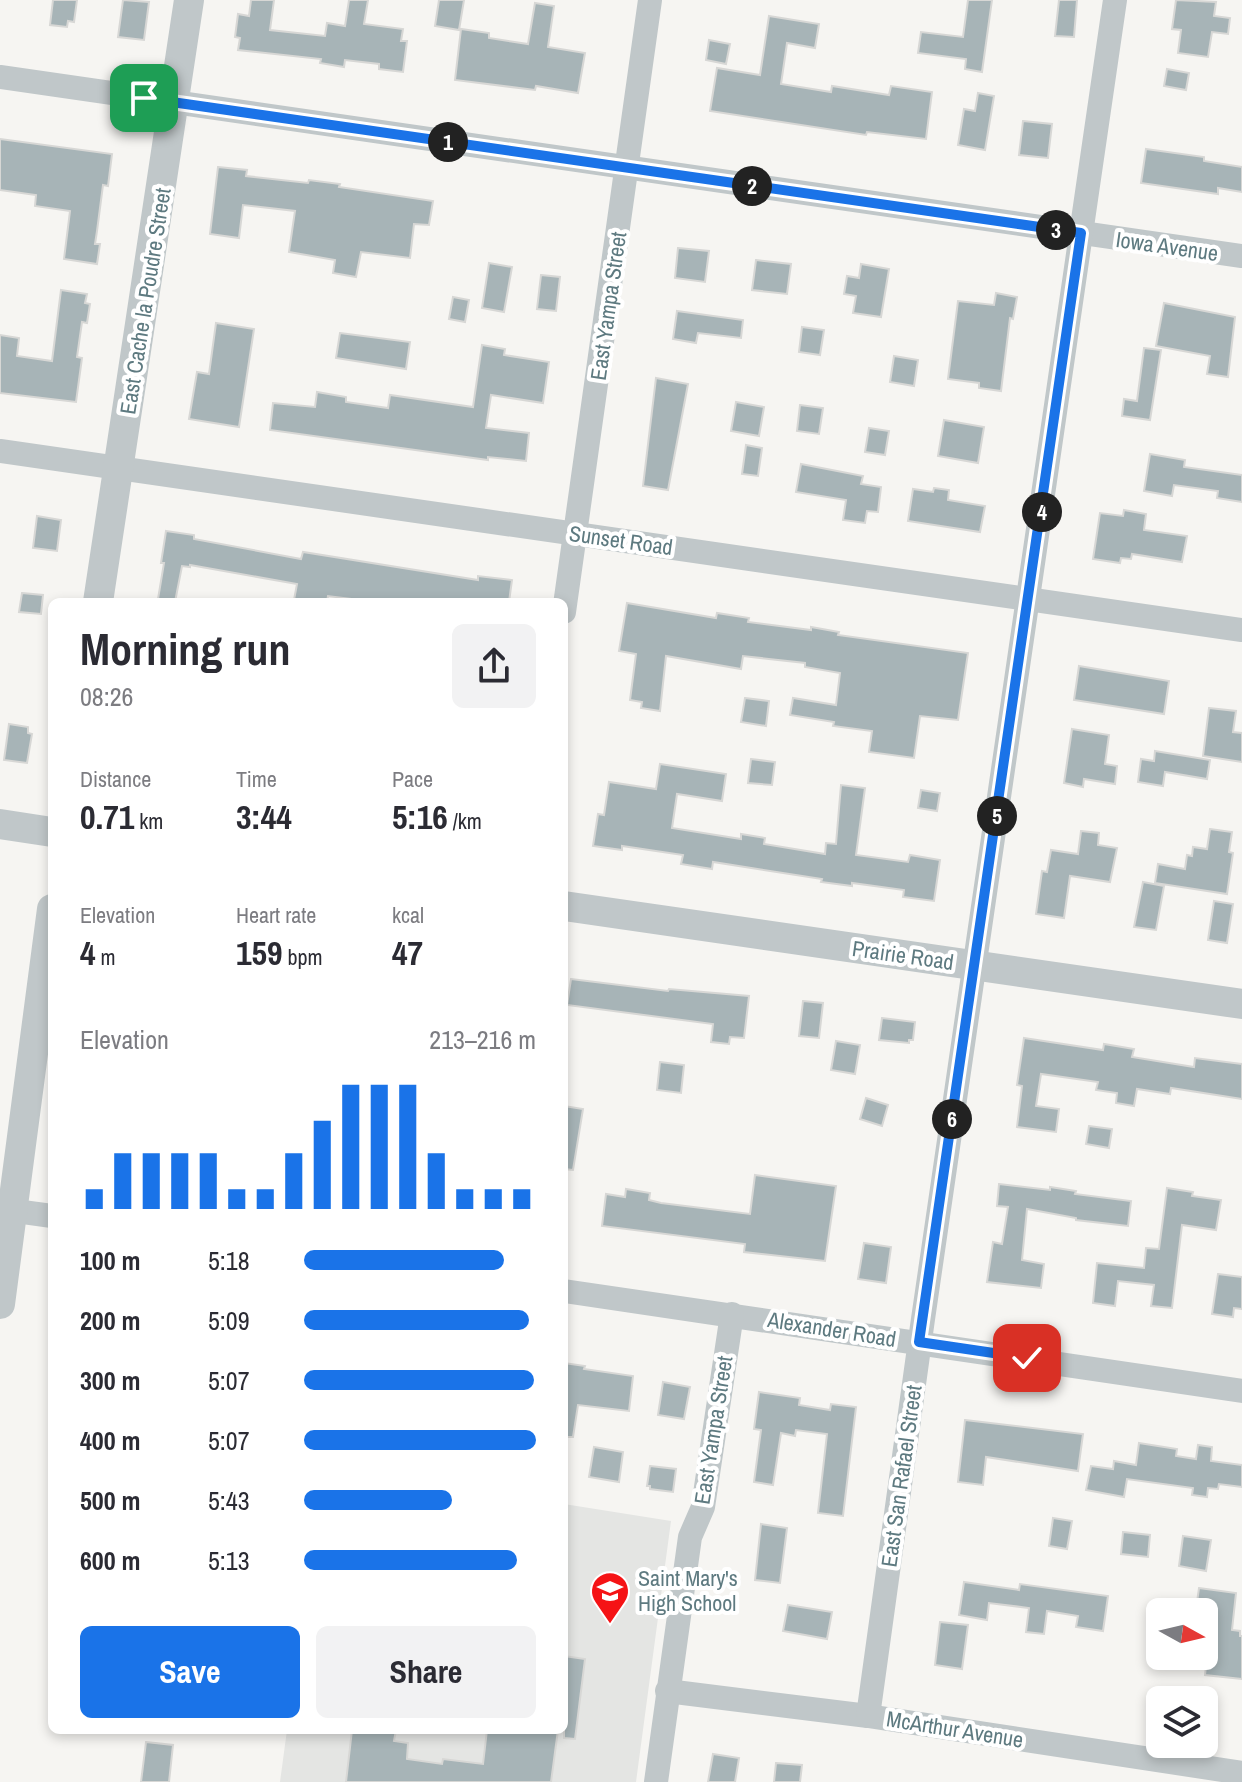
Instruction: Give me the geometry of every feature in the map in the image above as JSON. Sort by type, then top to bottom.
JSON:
[{"type":"street","name":"East Cache la Poudre Street","points":[[99,598],[189,0]]},
{"type":"street","name":"East Yampa Street","points":[[566,598],[650,0]]},
{"type":"street","name":"East San Rafael Street","points":[[868,1716],[919,1342],[1115,0]]},
{"type":"street","name":"Iowa Avenue","points":[[0,77],[1242,256]]},
{"type":"street","name":"Sunset Road","points":[[0,451],[1242,630]]},
{"type":"street","points":[[0,824],[48,831]]},
{"type":"street","name":"Prairie Road","points":[[568,907],[1242,1004]]},
{"type":"street","points":[[0,1304],[6,1210],[48,935]]},
{"type":"street","points":[[6,1210],[48,1215]]},
{"type":"street","name":"Alexander Road","points":[[568,1292],[1242,1391]]},
{"type":"street","name":"East Yampa Street","points":[[656,1782],[690,1537],[703,1507],[732,1314]]},
{"type":"street","name":"McArthur Avenue","points":[[667,1691],[868,1716],[1242,1773]]},
{"type":"shaded area","name":"Saint Mary's High School","points":[[568,1505],[671,1521],[636,1782],[280,1782],[286,1734],[568,1734]]},
{"type":"building","points":[[53,0],[77,0],[74,22],[68,21],[67,27],[50,25]]},
{"type":"building","points":[[123,0],[149,2],[144,40],[118,37]]},
{"type":"building","points":[[251,0],[274,0],[270,30],[325,36],[327,23],[345,26],[349,0],[368,0],[364,24],[403,29],[401,41],[407,41],[403,72],[379,69],[379,64],[345,60],[344,67],[320,63],[321,59],[238,50],[240,38],[235,37],[238,14],[249,16]]},
{"type":"building","points":[[439,0],[464,0],[459,30],[435,26]]},
{"type":"building","points":[[968,0],[992,0],[982,72],[965,69],[966,59],[918,53],[921,32],[963,37]]},
{"type":"building","points":[[1059,0],[1077,0],[1074,37],[1055,36]]},
{"type":"building","points":[[1176,0],[1216,2],[1214,16],[1230,18],[1228,34],[1212,32],[1208,57],[1178,53],[1181,30],[1172,29]]},
{"type":"building","points":[[535,3],[554,6],[548,47],[585,53],[578,93],[536,86],[535,90],[455,80],[461,29],[489,33],[489,38],[528,44]]},
{"type":"building","points":[[769,16],[819,24],[815,48],[787,43],[781,84],[831,92],[832,86],[889,95],[891,86],[932,92],[926,139],[867,132],[866,135],[710,111],[717,68],[760,75]]},
{"type":"building","points":[[709,40],[730,44],[726,64],[706,60]]},
{"type":"building","points":[[1167,69],[1189,73],[1186,90],[1164,86]]},
{"type":"building","points":[[978,93],[994,96],[985,150],[958,145],[964,109],[975,111]]},
{"type":"building","points":[[1023,121],[1052,124],[1048,158],[1019,155]]},
{"type":"building","points":[[0,139],[112,154],[108,186],[103,185],[95,244],[100,244],[97,264],[64,259],[70,211],[35,206],[36,195],[0,190]]},
{"type":"building","points":[[1146,149],[1204,157],[1204,161],[1242,167],[1242,192],[1218,188],[1218,194],[1141,183]]},
{"type":"building","points":[[218,167],[247,170],[246,176],[340,184],[339,187],[433,201],[429,225],[414,224],[410,258],[361,252],[356,277],[333,273],[335,260],[289,252],[295,211],[243,205],[239,238],[210,234]]},
{"type":"building","points":[[678,248],[709,251],[705,282],[675,278]]},
{"type":"building","points":[[756,260],[791,264],[787,294],[752,290]]},
{"type":"building","points":[[489,263],[512,267],[504,312],[482,308]]},
{"type":"building","points":[[861,264],[889,269],[881,317],[853,313],[856,296],[844,294],[847,276],[859,278]]},
{"type":"building","points":[[541,275],[560,277],[556,311],[537,309]]},
{"type":"building","points":[[61,290],[87,294],[85,303],[90,304],[87,323],[82,322],[77,357],[82,358],[76,402],[0,393],[0,335],[19,338],[17,356],[52,361]]},
{"type":"building","points":[[996,293],[1017,297],[1013,319],[1010,318],[1001,391],[979,388],[979,383],[948,379],[958,301],[994,305]]},
{"type":"building","points":[[453,297],[469,300],[465,322],[449,319]]},
{"type":"building","points":[[1164,303],[1235,317],[1228,377],[1207,374],[1210,356],[1156,346]]},
{"type":"building","points":[[677,311],[743,320],[741,338],[698,333],[696,343],[673,339]]},
{"type":"building","points":[[216,323],[254,329],[239,427],[189,419],[197,372],[209,374]]},
{"type":"building","points":[[802,327],[824,330],[820,355],[799,352]]},
{"type":"building","points":[[340,333],[410,342],[406,369],[336,358]]},
{"type":"building","points":[[482,345],[505,349],[504,355],[549,362],[543,403],[491,395],[486,428],[529,433],[526,461],[488,457],[488,460],[270,430],[273,403],[315,407],[317,392],[346,397],[346,402],[388,408],[390,395],[473,407]]},
{"type":"building","points":[[1144,348],[1161,350],[1150,420],[1122,416],[1124,399],[1137,401]]},
{"type":"building","points":[[894,356],[918,360],[914,386],[890,382]]},
{"type":"building","points":[[656,378],[688,384],[668,490],[643,486]]},
{"type":"building","points":[[736,402],[764,407],[759,436],[731,431]]},
{"type":"building","points":[[800,405],[823,408],[819,434],[797,431]]},
{"type":"building","points":[[944,420],[984,427],[978,463],[938,456]]},
{"type":"building","points":[[869,428],[889,431],[885,455],[865,452]]},
{"type":"building","points":[[746,445],[762,448],[758,476],[742,474]]},
{"type":"building","points":[[1150,454],[1185,460],[1184,467],[1242,475],[1242,502],[1217,498],[1218,491],[1174,485],[1172,496],[1144,491]]},
{"type":"building","points":[[801,464],[863,476],[861,484],[881,487],[878,512],[867,511],[865,523],[843,520],[846,500],[796,492]]},
{"type":"building","points":[[934,488],[949,490],[948,500],[985,506],[980,532],[908,521],[913,489],[933,492]]},
{"type":"building","points":[[1124,510],[1146,514],[1144,530],[1187,536],[1182,562],[1132,554],[1131,559],[1121,558],[1120,563],[1093,559],[1100,513],[1123,516]]},
{"type":"building","points":[[37,516],[61,520],[57,551],[33,548]]},
{"type":"building","points":[[166,531],[301,559],[303,552],[478,580],[478,576],[512,580],[510,598],[294,598],[297,584],[190,565],[182,566],[176,598],[158,598],[164,563],[161,563]]},
{"type":"building","points":[[22,593],[43,595],[41,614],[19,612]]},
{"type":"building","points":[[627,603],[716,618],[717,613],[749,618],[748,622],[811,630],[811,627],[839,632],[838,635],[968,653],[958,720],[920,716],[914,758],[869,752],[872,731],[833,726],[834,722],[790,715],[793,698],[836,705],[840,673],[805,667],[805,663],[743,656],[741,669],[666,656],[660,711],[641,708],[642,702],[630,700],[636,654],[619,651]]},
{"type":"building","points":[[1079,666],[1169,681],[1164,714],[1074,700]]},
{"type":"building","points":[[745,698],[769,701],[766,726],[741,722]]},
{"type":"building","points":[[1209,708],[1236,711],[1233,732],[1242,733],[1242,762],[1203,756]]},
{"type":"building","points":[[9,724],[28,727],[28,733],[32,734],[27,763],[4,760]]},
{"type":"building","points":[[1072,729],[1109,735],[1105,764],[1117,766],[1115,784],[1084,779],[1083,787],[1064,783]]},
{"type":"building","points":[[1155,751],[1210,760],[1207,779],[1165,772],[1163,786],[1138,782],[1141,759],[1154,761]]},
{"type":"building","points":[[751,759],[775,762],[772,785],[748,783]]},
{"type":"building","points":[[660,764],[726,774],[722,801],[677,794],[672,828],[741,839],[741,834],[765,838],[764,844],[825,854],[826,843],[836,844],[841,785],[865,788],[856,855],[908,862],[910,855],[940,860],[934,901],[903,897],[904,890],[821,882],[822,879],[713,862],[712,869],[681,864],[683,855],[622,846],[622,850],[593,846],[598,814],[604,815],[609,782],[656,789]]},
{"type":"building","points":[[921,790],[940,793],[937,811],[918,808]]},
{"type":"building","points":[[1210,829],[1232,832],[1229,852],[1233,853],[1227,894],[1155,883],[1158,864],[1185,869],[1187,855],[1192,856],[1193,847],[1207,849]]},
{"type":"building","points":[[1081,831],[1099,833],[1098,845],[1117,848],[1110,882],[1070,876],[1064,918],[1036,914],[1042,871],[1047,872],[1051,850],[1078,854]]},
{"type":"building","points":[[1143,882],[1164,886],[1156,930],[1134,927]]},
{"type":"building","points":[[1214,901],[1233,904],[1227,943],[1208,940]]},
{"type":"building","points":[[571,979],[668,991],[749,996],[744,1038],[730,1037],[729,1044],[711,1042],[713,1024],[568,1005]]},
{"type":"building","points":[[803,1001],[823,1003],[819,1038],[799,1036]]},
{"type":"building","points":[[882,1018],[915,1022],[913,1040],[909,1043],[879,1040]]},
{"type":"building","points":[[1024,1038],[1103,1050],[1104,1044],[1134,1049],[1132,1057],[1194,1067],[1195,1058],[1242,1064],[1242,1099],[1171,1088],[1170,1094],[1137,1089],[1134,1106],[1116,1103],[1117,1093],[1096,1090],[1098,1082],[1041,1074],[1036,1106],[1059,1109],[1056,1132],[1017,1127],[1022,1086],[1017,1085]]},
{"type":"building","points":[[836,1041],[860,1045],[855,1074],[831,1070]]},
{"type":"building","points":[[660,1062],[684,1065],[681,1093],[657,1090]]},
{"type":"building","points":[[866,1098],[888,1105],[882,1126],[860,1119]]},
{"type":"building","points":[[568,1107],[583,1109],[573,1170],[568,1169]]},
{"type":"building","points":[[1089,1126],[1112,1129],[1109,1148],[1086,1144]]},
{"type":"building","points":[[755,1175],[836,1186],[825,1261],[744,1252],[745,1244],[602,1226],[606,1194],[625,1197],[626,1189],[650,1193],[649,1200],[661,1203],[750,1214]]},
{"type":"building","points":[[999,1184],[1050,1190],[1050,1187],[1076,1191],[1075,1194],[1131,1201],[1128,1226],[1076,1220],[1027,1209],[1022,1260],[1044,1264],[1041,1288],[987,1282],[993,1242],[1002,1244],[1008,1207],[997,1206]]},
{"type":"building","points":[[1167,1188],[1221,1200],[1216,1230],[1182,1225],[1172,1308],[1151,1306],[1154,1285],[1118,1281],[1115,1306],[1093,1303],[1097,1263],[1144,1268],[1146,1248],[1159,1249]]},
{"type":"building","points":[[864,1243],[891,1247],[886,1283],[858,1279]]},
{"type":"building","points":[[1218,1274],[1242,1277],[1242,1309],[1234,1308],[1233,1317],[1212,1314]]},
{"type":"building","points":[[568,1364],[633,1376],[629,1411],[578,1405],[573,1437],[568,1437]]},
{"type":"building","points":[[663,1382],[690,1387],[684,1419],[658,1415]]},
{"type":"building","points":[[759,1392],[800,1398],[799,1405],[830,1410],[831,1404],[856,1407],[843,1516],[818,1513],[827,1434],[796,1430],[795,1436],[781,1433],[773,1485],[754,1482],[761,1430],[754,1429]]},
{"type":"building","points":[[965,1420],[1083,1434],[1078,1471],[986,1457],[983,1485],[958,1482]]},
{"type":"building","points":[[1139,1443],[1177,1449],[1176,1456],[1196,1459],[1198,1445],[1212,1447],[1211,1461],[1242,1465],[1242,1487],[1219,1484],[1218,1489],[1208,1488],[1207,1497],[1192,1495],[1193,1488],[1127,1479],[1124,1497],[1086,1490],[1091,1466],[1113,1469],[1114,1461],[1136,1465]]},
{"type":"building","points":[[594,1447],[623,1452],[619,1482],[589,1477]]},
{"type":"building","points":[[650,1466],[676,1469],[673,1492],[647,1486]]},
{"type":"building","points":[[1053,1518],[1072,1521],[1067,1549],[1049,1546]]},
{"type":"building","points":[[761,1524],[787,1528],[780,1583],[755,1580]]},
{"type":"building","points":[[1123,1532],[1150,1535],[1148,1557],[1121,1554]]},
{"type":"building","points":[[1183,1536],[1211,1540],[1206,1571],[1179,1566]]},
{"type":"building","points":[[964,1582],[1019,1590],[1020,1584],[1108,1596],[1103,1631],[1076,1627],[1078,1616],[1047,1611],[1044,1634],[1026,1632],[1029,1608],[989,1603],[987,1620],[959,1615]]},
{"type":"building","points":[[1199,1588],[1236,1593],[1232,1630],[1240,1631],[1242,1636],[1242,1679],[1205,1675],[1206,1670],[1218,1670],[1218,1598],[1198,1598]]},
{"type":"building","points":[[788,1605],[832,1612],[827,1639],[783,1631]]},
{"type":"building","points":[[940,1622],[968,1625],[962,1669],[935,1665]]},
{"type":"building","points":[[568,1657],[585,1659],[575,1739],[564,1738],[564,1734],[568,1734]]},
{"type":"building","points":[[352,1734],[395,1734],[394,1741],[408,1743],[407,1759],[442,1764],[443,1759],[483,1764],[487,1734],[557,1734],[551,1782],[346,1782]]},
{"type":"building","points":[[146,1742],[173,1745],[169,1782],[141,1782]]},
{"type":"building","points":[[713,1754],[739,1758],[735,1782],[708,1782]]},
{"type":"building","points":[[776,1763],[802,1765],[800,1782],[774,1782]]},
{"type":"place","name":"Saint Mary's High School","points":[[610,1625]]},
{"type":"route","points":[[144,98],[1081,233],[919,1342],[1027,1358]]}]
